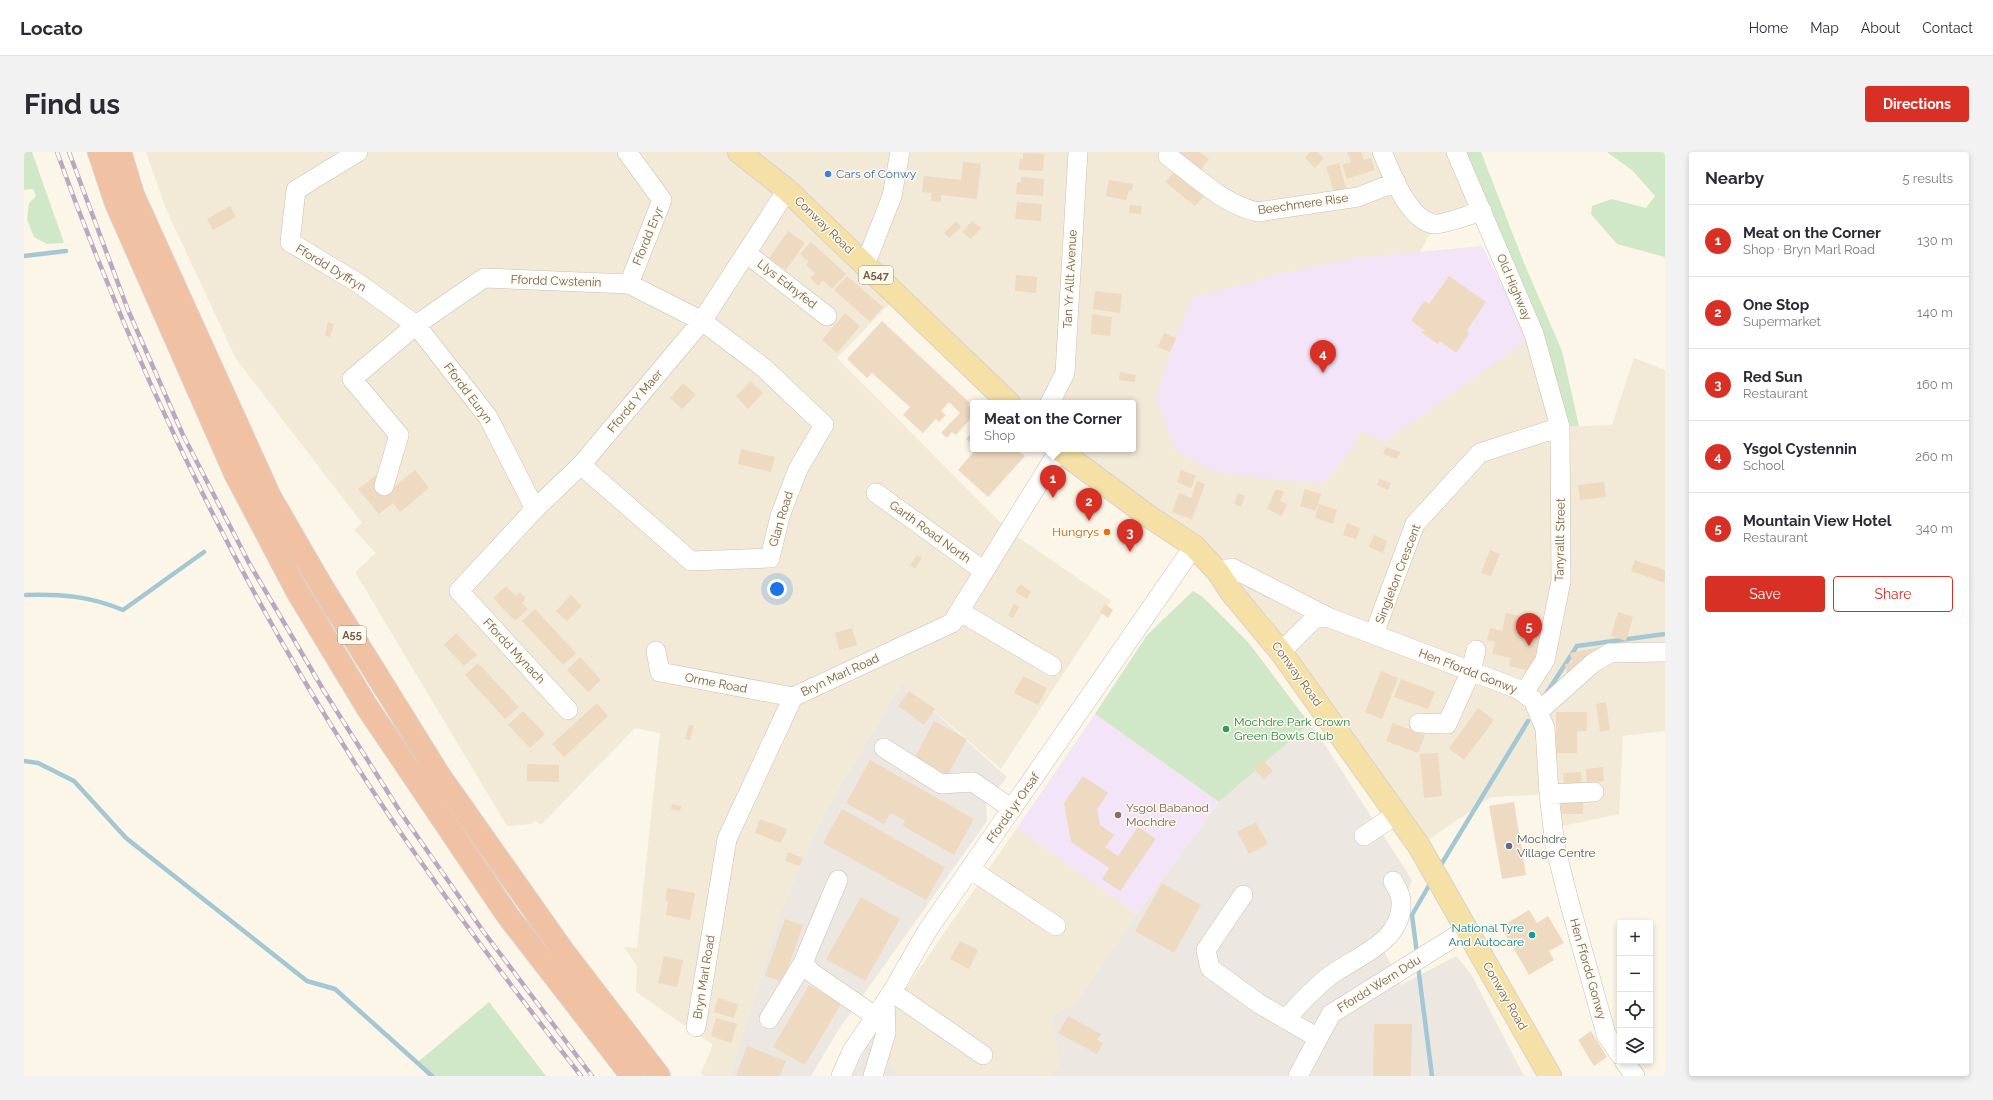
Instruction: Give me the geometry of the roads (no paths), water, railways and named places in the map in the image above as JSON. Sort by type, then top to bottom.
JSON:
[{"type":"highway","name":"A55","points":[[99,152],[116,203],[235,473],[298,591],[367,707],[508,916],[632,1076]]},
{"type":"highway","name":"A55","points":[[120,152],[133,195],[270,497],[318,579],[444,782],[563,952],[659,1076]]},
{"type":"main road","name":"Conway Road","points":[[739,152],[788,190],[1006,400]]},
{"type":"main road","name":"Conway Road","points":[[1062,452],[1148,516],[1194,546],[1218,572],[1232,593],[1281,652],[1419,846],[1550,1076]]},
{"type":"street","name":"Ffordd Dyffryn","points":[[358,152],[296,190],[290,242],[358,283],[416,325]]},
{"type":"street","name":"Ffordd Eryr","points":[[627,152],[662,200],[629,284]]},
{"type":"street","points":[[865,265],[892,196],[900,152]]},
{"type":"street","name":"Tan Yr Allt Avenue","points":[[1052,400],[1065,374],[1078,152]]},
{"type":"street","points":[[1382,152],[1409,206],[1418,217],[1435,225],[1482,211]]},
{"type":"street","name":"Old Highway","points":[[1456,152],[1534,334],[1560,428]]},
{"type":"street","name":"Beechmere Rise","points":[[1168,156],[1213,190],[1238,206],[1258,212],[1358,197],[1396,182]]},
{"type":"street","name":"Ffordd Y Maer","points":[[459,592],[535,508],[581,465],[702,321],[788,190]]},
{"type":"street","name":"Llys Ednyfed","points":[[746,253],[827,316]]},
{"type":"street","name":"Ffordd Cwstenin","points":[[384,486],[399,434],[352,379],[416,325],[484,278],[629,284],[702,321]]},
{"type":"street","name":"Glan Road","points":[[581,465],[691,561],[770,558],[780,516],[798,469],[824,426],[764,368],[702,321]]},
{"type":"street","name":"Ffordd Euryn","points":[[416,325],[488,417],[535,508]]},
{"type":"street","name":"Singleton Crescent","points":[[1374,634],[1415,524],[1480,453],[1560,428]]},
{"type":"street","name":"Tanyrallt Street","points":[[1524,693],[1545,660],[1561,581],[1560,428]]},
{"type":"street","name":"Bryn Marl Road","points":[[696,1028],[727,839],[793,697],[952,623],[1058,452]]},
{"type":"street","name":"Garth Road North","points":[[876,493],[984,571]]},
{"type":"street","name":"Ffordd yr Orsaf","points":[[840,1076],[852,1051],[884,1004],[927,931],[1194,546]]},
{"type":"street","name":"Hen Ffordd Gonwy","points":[[1218,572],[1232,568],[1330,618],[1518,689],[1533,700],[1545,728],[1549,794],[1555,846],[1606,1034],[1617,1050]]},
{"type":"street","name":"Ffordd Mynach","points":[[459,592],[568,710]]},
{"type":"street","points":[[959,611],[1052,666]]},
{"type":"street","points":[[1281,652],[1315,618],[1330,618]]},
{"type":"street","points":[[1419,723],[1447,724],[1471,671],[1476,650]]},
{"type":"street","name":"Orme Road","points":[[656,651],[660,672],[793,697]]},
{"type":"street","points":[[1538,712],[1593,663],[1610,653],[1665,652]]},
{"type":"street","points":[[884,748],[941,784],[973,782],[1012,809]]},
{"type":"street","points":[[1549,794],[1594,792]]},
{"type":"street","points":[[1364,836],[1397,814]]},
{"type":"street","points":[[970,869],[1056,926]]},
{"type":"street","points":[[769,1020],[803,963],[838,880]]},
{"type":"street","points":[[1285,1019],[1327,978],[1375,947],[1394,930],[1400,916],[1402,900],[1393,881]]},
{"type":"street","points":[[1243,895],[1206,950],[1210,968],[1258,1003],[1318,1038]]},
{"type":"street","name":"Ffordd Wern Ddu","points":[[1298,1076],[1331,1014],[1467,929]]},
{"type":"street","points":[[803,963],[812,973],[884,1004],[983,1055]]},
{"type":"street","points":[[873,1076],[886,1033],[884,1004]]},
{"type":"street","points":[[1626,1064],[1635,1076]]},
{"type":"waterway","points":[[24,256],[66,251]]},
{"type":"waterway","points":[[26,595],[75,597],[111,605],[123,610],[204,552]]},
{"type":"waterway","points":[[1546,694],[1577,646],[1665,634]]},
{"type":"waterway","points":[[1439,868],[1528,721]]},
{"type":"waterway","points":[[24,761],[38,763],[74,781],[126,838],[307,981],[335,989],[432,1076]]},
{"type":"waterway","points":[[1417,954],[1412,915],[1431,882]]},
{"type":"waterway","points":[[1418,966],[1432,1076]]},
{"type":"railway","points":[[57,152],[125,325],[163,410],[203,495],[246,577],[292,659],[340,739],[390,817],[483,948],[581,1076]]},
{"type":"railway","points":[[69,152],[128,310],[183,435],[249,563],[324,691],[401,813],[483,931],[592,1076]]},
{"type":"place","name":"Cars of Conwy","points":[[828,174]]},
{"type":"place","name":"Ysgol Cystennin","points":[[1323,373]]},
{"type":"place","name":"Meat on the Corner","points":[[1053,498]]},
{"type":"place","name":"One Stop","points":[[1089,521]]},
{"type":"place","name":"Hungrys","points":[[1107,532]]},
{"type":"place","name":"Red Sun","points":[[1130,552]]},
{"type":"place","name":"Mountain View Hotel","points":[[1529,646]]},
{"type":"place","name":"Mochdre Park Crown Green Bowls Club","points":[[1226,729]]},
{"type":"place","name":"Ysgol Babanod Mochdre","points":[[1118,815]]},
{"type":"place","name":"Mochdre Village Centre","points":[[1509,846]]},
{"type":"place","name":"National Tyre And Autocare","points":[[1532,935]]}]
